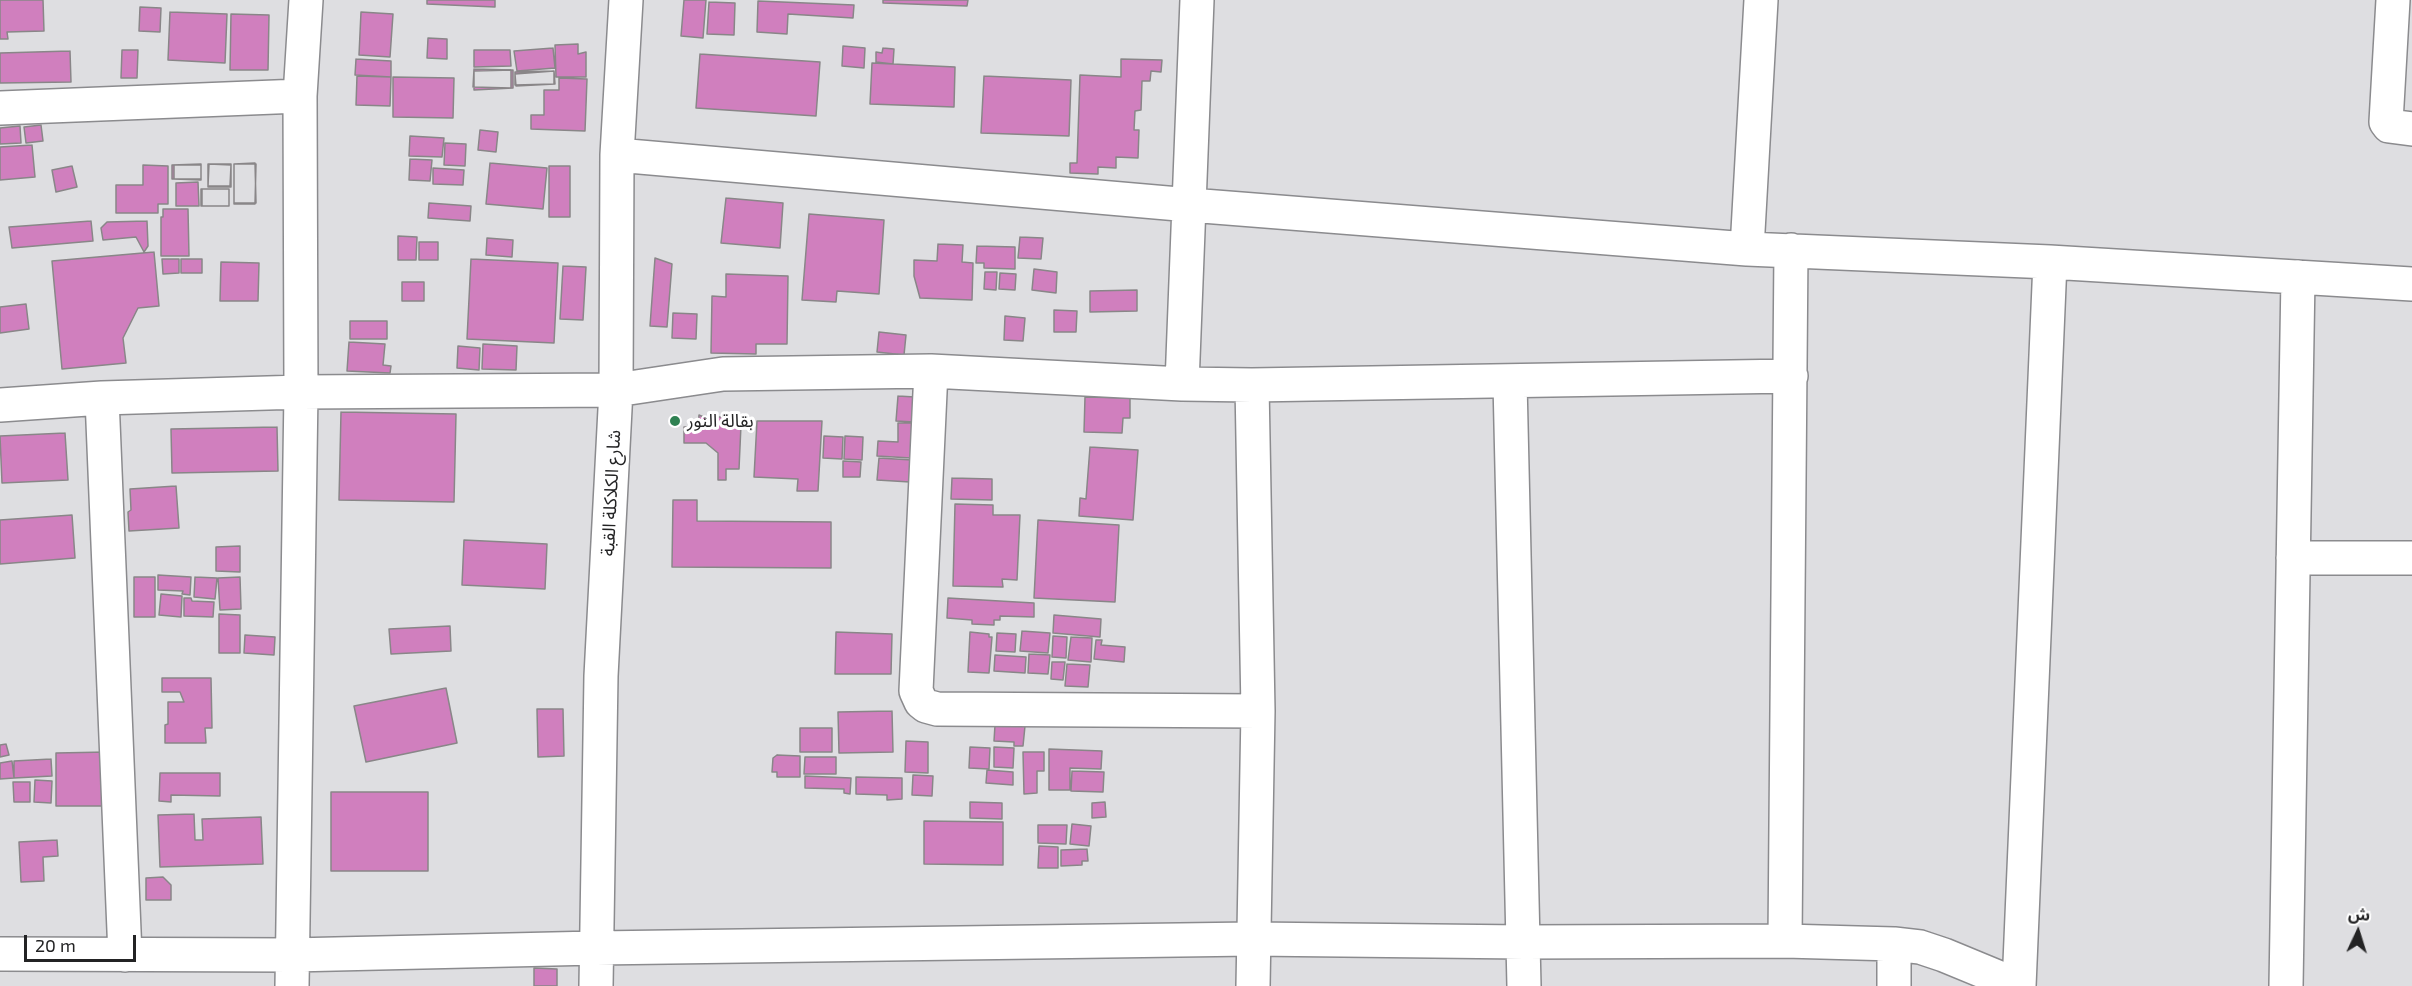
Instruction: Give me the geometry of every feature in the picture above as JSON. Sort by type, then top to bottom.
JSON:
[{"type":"street","points":[[292,971],[301,392],[300,96],[306,0]]},
{"type":"street","name":"شارع الكلاكلة القبة","points":[[596,986],[601,676],[616,390],[617,154],[626,0]]},
{"type":"street","points":[[1182,384],[1197,0]]},
{"type":"street","points":[[1747,249],[1761,0]]},
{"type":"street","points":[[2393,0],[2386,122],[2390,126],[2412,129]]},
{"type":"street","points":[[0,108],[300,96]]},
{"type":"street","points":[[617,154],[1190,205],[1747,249],[2050,262],[2412,284]]},
{"type":"street","points":[[1785,941],[1791,250]]},
{"type":"street","points":[[0,954],[125,955],[292,971],[596,948],[1252,939],[1524,942],[1785,941],[1894,944],[1920,947],[2019,986],[2050,262]]},
{"type":"street","points":[[2286,986],[2298,277]]},
{"type":"street","points":[[931,371],[916,691],[921,702],[938,709],[1258,711]]},
{"type":"street","points":[[0,405],[102,398],[301,392],[616,390],[723,374],[931,371],[1182,384],[1252,385],[1791,376]]},
{"type":"street","points":[[1510,382],[1524,986]]},
{"type":"street","points":[[1252,385],[1258,711],[1252,939],[1253,986]]},
{"type":"street","points":[[102,398],[125,955]]},
{"type":"street","points":[[2293,558],[2412,558]]},
{"type":"street","points":[[1894,944],[1894,986]]},
{"type":"building","points":[[0,0],[43,0],[44,31],[7,32],[8,39],[0,39]]},
{"type":"building","points":[[427,0],[495,0],[495,7],[427,4]]},
{"type":"building","points":[[684,0],[706,0],[703,38],[681,36]]},
{"type":"building","points":[[883,0],[968,0],[967,6],[883,3]]},
{"type":"building","points":[[758,1],[854,5],[853,18],[788,14],[787,34],[757,32]]},
{"type":"building","points":[[709,2],[735,3],[734,35],[707,34]]},
{"type":"building","points":[[140,7],[161,8],[160,32],[139,31]]},
{"type":"building","points":[[170,12],[227,14],[225,63],[168,60]]},
{"type":"building","points":[[361,12],[393,14],[390,57],[359,55]]},
{"type":"building","points":[[231,14],[269,15],[268,70],[230,70]]},
{"type":"building","points":[[428,38],[447,39],[447,59],[427,58]]},
{"type":"building","points":[[578,44],[578,54],[586,52],[586,77],[556,77],[555,45]]},
{"type":"building","points":[[843,46],[865,48],[864,68],[842,66]]},
{"type":"building","points":[[553,48],[555,68],[517,71],[514,51]]},
{"type":"building","points":[[883,48],[894,49],[893,64],[876,62],[876,52],[882,53]]},
{"type":"building","points":[[122,50],[138,50],[137,78],[121,78]]},
{"type":"building","points":[[474,50],[510,50],[511,66],[474,67]]},
{"type":"building","points":[[70,51],[71,82],[0,83],[0,53]]},
{"type":"building","points":[[700,54],[820,62],[816,116],[696,108]]},
{"type":"building","points":[[356,59],[391,61],[391,77],[355,75]]},
{"type":"building","points":[[1121,59],[1162,60],[1161,72],[1151,71],[1150,81],[1142,81],[1141,110],[1135,111],[1134,130],[1139,130],[1138,158],[1116,157],[1116,168],[1098,167],[1098,174],[1070,173],[1070,163],[1077,163],[1080,75],[1121,77]]},
{"type":"building","points":[[872,63],[955,67],[954,107],[870,104]]},
{"type":"building","points":[[474,69],[511,70],[511,88],[473,87]]},
{"type":"building","points":[[513,70],[513,88],[474,90],[474,71]]},
{"type":"building","points":[[554,71],[554,84],[515,85],[515,72]]},
{"type":"building","points":[[554,71],[555,84],[516,86],[515,74]]},
{"type":"building","points":[[357,76],[391,77],[390,106],[356,105]]},
{"type":"building","points":[[984,76],[1071,80],[1069,136],[981,133]]},
{"type":"building","points":[[393,77],[454,78],[453,118],[393,117]]},
{"type":"building","points":[[559,78],[587,79],[585,131],[531,129],[531,115],[544,115],[544,90],[559,90]]},
{"type":"building","points":[[41,125],[43,141],[26,143],[24,127]]},
{"type":"building","points":[[20,126],[21,143],[0,144],[0,128]]},
{"type":"building","points":[[480,130],[498,132],[496,152],[478,150]]},
{"type":"building","points":[[410,136],[444,138],[442,157],[409,156]]},
{"type":"building","points":[[445,143],[466,144],[465,166],[444,165]]},
{"type":"building","points":[[32,145],[35,177],[0,180],[0,147]]},
{"type":"building","points":[[410,159],[432,160],[430,181],[409,180]]},
{"type":"building","points":[[255,163],[256,203],[234,203],[234,164]]},
{"type":"building","points":[[490,163],[547,168],[543,209],[486,204]]},
{"type":"building","points":[[201,164],[201,179],[172,179],[172,165]]},
{"type":"building","points":[[208,164],[231,164],[231,187],[208,187]]},
{"type":"building","points":[[209,164],[231,165],[230,186],[208,186]]},
{"type":"building","points":[[234,164],[256,164],[255,204],[234,204]]},
{"type":"building","points":[[143,165],[168,166],[168,204],[158,204],[158,213],[116,213],[116,185],[143,185]]},
{"type":"building","points":[[174,165],[201,165],[201,180],[174,179]]},
{"type":"building","points":[[72,166],[77,187],[56,192],[52,170]]},
{"type":"building","points":[[549,166],[570,166],[570,217],[549,217]]},
{"type":"building","points":[[433,168],[464,170],[463,185],[433,184]]},
{"type":"building","points":[[198,182],[199,206],[176,206],[176,183]]},
{"type":"building","points":[[201,189],[229,189],[229,206],[201,206]]},
{"type":"building","points":[[202,189],[229,189],[229,206],[202,206]]},
{"type":"building","points":[[726,198],[783,203],[780,248],[721,243]]},
{"type":"building","points":[[429,203],[471,206],[470,221],[428,218]]},
{"type":"building","points":[[163,209],[188,209],[189,256],[161,256]]},
{"type":"building","points":[[809,214],[884,220],[879,294],[837,291],[836,302],[802,300]]},
{"type":"building","points":[[91,221],[93,241],[12,248],[9,227]]},
{"type":"building","points":[[147,221],[148,246],[144,252],[136,237],[103,240],[101,228],[107,222]]},
{"type":"building","points":[[398,236],[417,237],[416,260],[398,260]]},
{"type":"building","points":[[1020,237],[1043,238],[1041,259],[1018,258]]},
{"type":"building","points":[[487,238],[513,240],[512,257],[486,255]]},
{"type":"building","points":[[419,242],[438,242],[438,260],[419,260]]},
{"type":"building","points":[[938,244],[963,245],[962,262],[973,263],[972,300],[920,298],[914,276],[914,260],[937,261]]},
{"type":"building","points":[[977,246],[1015,247],[1015,269],[984,268],[984,263],[976,263]]},
{"type":"building","points":[[154,252],[159,306],[138,308],[123,338],[126,363],[62,369],[52,261]]},
{"type":"building","points":[[655,258],[672,264],[667,327],[650,326]]},
{"type":"building","points":[[162,259],[179,259],[179,273],[163,274]]},
{"type":"building","points":[[181,259],[202,259],[202,273],[181,273]]},
{"type":"building","points":[[471,259],[558,263],[554,343],[467,339]]},
{"type":"building","points":[[221,262],[259,263],[258,301],[220,301]]},
{"type":"building","points":[[563,266],[586,267],[583,320],[560,319]]},
{"type":"building","points":[[1034,269],[1057,272],[1056,293],[1032,290]]},
{"type":"building","points":[[985,272],[997,272],[996,290],[984,289]]},
{"type":"building","points":[[1000,273],[1016,274],[1015,290],[999,289]]},
{"type":"building","points":[[726,274],[788,276],[787,344],[756,344],[756,354],[711,353],[712,296],[726,297]]},
{"type":"building","points":[[402,282],[424,282],[424,301],[402,301]]},
{"type":"building","points":[[1137,290],[1137,311],[1090,312],[1090,291]]},
{"type":"building","points":[[26,304],[29,329],[0,333],[0,307]]},
{"type":"building","points":[[1054,310],[1077,311],[1076,332],[1054,332]]},
{"type":"building","points":[[673,313],[697,314],[696,339],[672,338]]},
{"type":"building","points":[[1005,316],[1025,318],[1023,341],[1004,340]]},
{"type":"building","points":[[350,321],[387,321],[387,339],[350,339]]},
{"type":"building","points":[[879,332],[906,335],[904,355],[877,352]]},
{"type":"building","points":[[349,342],[385,344],[383,365],[391,366],[390,373],[347,371]]},
{"type":"building","points":[[483,344],[517,346],[516,370],[482,369]]},
{"type":"building","points":[[458,346],[480,348],[479,370],[457,368]]},
{"type":"building","points":[[898,396],[915,397],[914,422],[896,421]]},
{"type":"building","points":[[1085,397],[1130,398],[1130,418],[1123,418],[1122,433],[1084,432]]},
{"type":"building","points":[[341,412],[456,414],[454,502],[339,500]]},
{"type":"building","points":[[699,415],[713,421],[719,417],[727,417],[727,425],[741,425],[739,469],[726,469],[726,480],[718,480],[718,453],[706,443],[684,443],[684,427],[698,427]]},
{"type":"building","points":[[757,421],[822,421],[818,491],[797,491],[798,479],[754,477]]},
{"type":"building","points":[[898,423],[913,423],[911,458],[877,456],[878,441],[898,442]]},
{"type":"building","points":[[277,427],[278,471],[172,473],[171,429]]},
{"type":"building","points":[[65,433],[68,480],[2,483],[0,436]]},
{"type":"building","points":[[824,436],[843,437],[842,459],[823,458]]},
{"type":"building","points":[[845,436],[863,437],[862,460],[844,459]]},
{"type":"building","points":[[1090,447],[1138,450],[1133,520],[1079,516],[1080,498],[1086,499]]},
{"type":"building","points":[[879,458],[912,460],[910,482],[877,480]]},
{"type":"building","points":[[843,461],[861,462],[860,477],[843,477]]},
{"type":"building","points":[[952,478],[992,479],[992,500],[951,499]]},
{"type":"building","points":[[176,486],[179,528],[129,531],[130,489]]},
{"type":"building","points":[[673,500],[697,500],[697,521],[831,522],[831,568],[672,567]]},
{"type":"building","points":[[955,504],[993,505],[993,515],[1020,515],[1017,580],[1002,579],[1003,587],[953,586]]},
{"type":"building","points":[[72,515],[75,558],[0,564],[0,520]]},
{"type":"building","points":[[1038,520],[1119,525],[1115,602],[1034,598]]},
{"type":"building","points":[[464,540],[547,544],[545,589],[462,585]]},
{"type":"building","points":[[240,546],[240,572],[216,571],[216,547]]},
{"type":"building","points":[[158,575],[191,577],[190,595],[182,594],[183,591],[158,590]]},
{"type":"building","points":[[134,577],[155,577],[155,617],[134,617]]},
{"type":"building","points":[[195,577],[217,578],[215,599],[194,597]]},
{"type":"building","points":[[240,577],[241,609],[220,610],[218,578]]},
{"type":"building","points":[[161,594],[182,596],[181,617],[159,615]]},
{"type":"building","points":[[184,598],[191,598],[192,601],[214,602],[213,617],[184,616]]},
{"type":"building","points":[[948,598],[1034,603],[1034,617],[1000,616],[1000,620],[994,620],[994,625],[972,624],[972,620],[947,618]]},
{"type":"building","points":[[219,614],[240,615],[240,653],[219,653]]},
{"type":"building","points":[[1054,615],[1101,619],[1100,637],[1053,633]]},
{"type":"building","points":[[450,626],[451,651],[391,654],[389,629]]},
{"type":"building","points":[[1022,631],[1050,633],[1048,653],[1020,651]]},
{"type":"building","points":[[836,632],[892,634],[891,674],[835,674]]},
{"type":"building","points":[[970,632],[989,634],[989,637],[992,637],[989,673],[968,672]]},
{"type":"building","points":[[997,633],[1016,634],[1015,652],[996,651]]},
{"type":"building","points":[[245,635],[275,637],[274,655],[244,653]]},
{"type":"building","points":[[1053,636],[1067,637],[1066,658],[1052,657]]},
{"type":"building","points":[[1071,637],[1092,638],[1091,662],[1068,660]]},
{"type":"building","points":[[1096,640],[1102,640],[1101,645],[1125,647],[1124,662],[1094,659]]},
{"type":"building","points":[[1029,654],[1050,655],[1048,674],[1028,673]]},
{"type":"building","points":[[995,655],[1026,657],[1025,673],[994,671]]},
{"type":"building","points":[[1052,662],[1065,662],[1063,680],[1051,679]]},
{"type":"building","points":[[1067,664],[1090,665],[1088,687],[1065,686]]},
{"type":"building","points":[[162,678],[211,678],[212,728],[205,728],[206,743],[165,743],[168,702],[184,702],[180,692],[162,692]]},
{"type":"building","points":[[446,688],[457,743],[366,762],[354,706]]},
{"type":"building","points":[[537,709],[563,709],[564,756],[538,757]]},
{"type":"building","points":[[892,711],[893,752],[839,753],[838,712]]},
{"type":"building","points":[[995,725],[1025,726],[1023,746],[1014,746],[1014,742],[994,741]]},
{"type":"building","points":[[800,728],[832,728],[832,752],[800,752]]},
{"type":"building","points":[[906,741],[928,742],[928,773],[905,772]]},
{"type":"building","points":[[6,744],[9,755],[0,757],[0,745]]},
{"type":"building","points":[[970,747],[990,748],[989,769],[969,768]]},
{"type":"building","points":[[994,747],[1014,748],[1013,768],[994,767]]},
{"type":"building","points":[[1049,749],[1102,751],[1101,769],[1070,768],[1070,790],[1049,790]]},
{"type":"building","points":[[107,752],[107,806],[56,806],[56,753]]},
{"type":"building","points":[[1023,752],[1044,752],[1044,771],[1037,771],[1037,793],[1024,794]]},
{"type":"building","points":[[777,755],[800,756],[800,777],[777,777],[777,772],[772,772],[773,758]]},
{"type":"building","points":[[805,757],[836,757],[836,774],[804,774]]},
{"type":"building","points":[[51,759],[52,776],[14,778],[14,761]]},
{"type":"building","points":[[12,761],[14,778],[0,779],[0,763]]},
{"type":"building","points":[[987,770],[1013,772],[1013,785],[986,783]]},
{"type":"building","points":[[1072,771],[1104,772],[1103,792],[1071,791]]},
{"type":"building","points":[[160,773],[220,773],[220,796],[171,795],[171,802],[159,801]]},
{"type":"building","points":[[913,775],[933,776],[932,796],[912,795]]},
{"type":"building","points":[[805,776],[851,778],[850,794],[844,793],[844,789],[805,788]]},
{"type":"building","points":[[856,777],[902,778],[902,799],[887,800],[887,795],[856,794]]},
{"type":"building","points":[[35,780],[52,781],[51,803],[34,802]]},
{"type":"building","points":[[13,782],[30,782],[30,802],[14,802]]},
{"type":"building","points":[[331,792],[428,792],[428,871],[331,871]]},
{"type":"building","points":[[970,802],[1002,803],[1002,819],[970,818]]},
{"type":"building","points":[[1105,802],[1106,817],[1092,818],[1092,803]]},
{"type":"building","points":[[194,814],[195,840],[203,840],[202,819],[261,817],[263,864],[160,867],[158,815]]},
{"type":"building","points":[[924,821],[1003,822],[1003,865],[924,864]]},
{"type":"building","points":[[1072,824],[1091,826],[1089,846],[1070,844]]},
{"type":"building","points":[[1038,825],[1067,825],[1066,844],[1038,843]]},
{"type":"building","points":[[57,840],[58,856],[43,857],[44,881],[21,882],[19,842]]},
{"type":"building","points":[[1039,846],[1058,847],[1058,868],[1038,868]]},
{"type":"building","points":[[1087,849],[1088,861],[1082,861],[1082,865],[1061,866],[1061,850]]},
{"type":"building","points":[[163,877],[171,885],[171,900],[146,900],[146,878]]},
{"type":"building","points":[[534,968],[557,969],[557,986],[534,986]]},
{"type":"place","name":"بقالة النور","points":[[675,421]]}]
